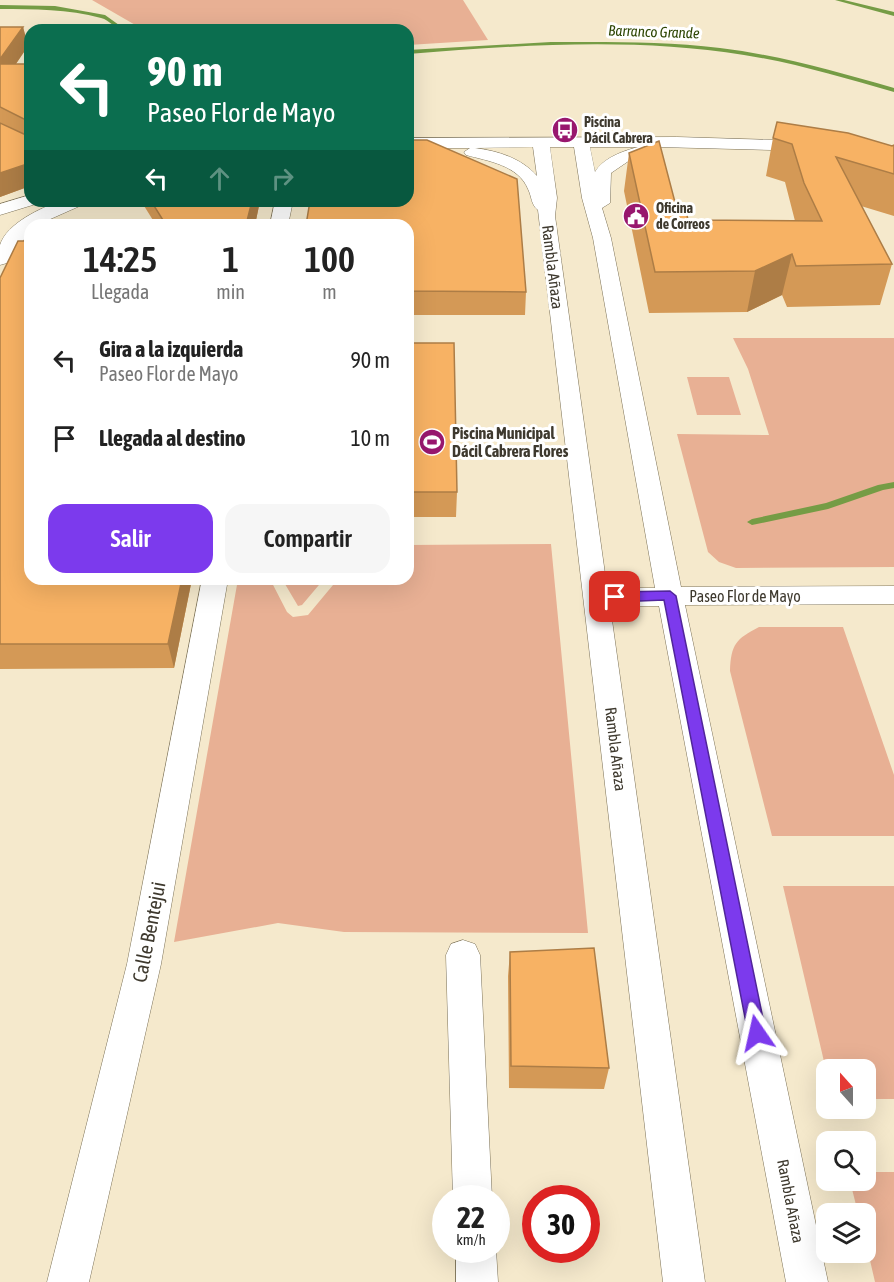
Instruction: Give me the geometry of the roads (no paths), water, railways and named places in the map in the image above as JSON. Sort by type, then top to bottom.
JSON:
[{"type":"street","points":[[581,142],[591,198],[602,237]]},
{"type":"street","points":[[602,237],[603,171],[627,155],[677,142]]},
{"type":"street","points":[[414,143],[677,142],[794,144],[824,148]]},
{"type":"street","points":[[542,143],[548,198],[546,216]]},
{"type":"street","points":[[414,149],[444,149],[489,154],[524,170],[536,186],[546,216]]},
{"type":"street","points":[[0,210],[24,202]]},
{"type":"street","points":[[32,219],[55,207]]},
{"type":"street","name":"Rambla Añaza","points":[[546,216],[684,1282]]},
{"type":"street","points":[[3,246],[24,226]]},
{"type":"street","name":"Rambla Añaza","points":[[602,237],[670,596],[807,1282]]},
{"type":"street","name":"Calle Bentejui","points":[[68,1282],[144,964],[214,585]]},
{"type":"street","name":"Paseo Flor de Mayo","points":[[596,597],[894,595]]},
{"type":"street","points":[[464,955],[473,1185]]},
{"type":"street","points":[[476,1263],[477,1282]]},
{"type":"waterway","points":[[838,0],[894,14]]},
{"type":"waterway","name":"Barranco Grande","points":[[0,7],[55,8],[105,17],[115,24]]},
{"type":"waterway","name":"Barranco Grande","points":[[414,52],[551,44],[694,47],[770,58],[820,69],[894,90]]},
{"type":"waterway","points":[[752,522],[828,506],[881,487],[894,485]]},
{"type":"place","name":"Piscina Dácil Cabrera","points":[[565,130]]},
{"type":"place","name":"Oficina de Correos","points":[[636,216]]},
{"type":"place","name":"Piscina Municipal Dácil Cabrera Flores","points":[[432,442]]}]
